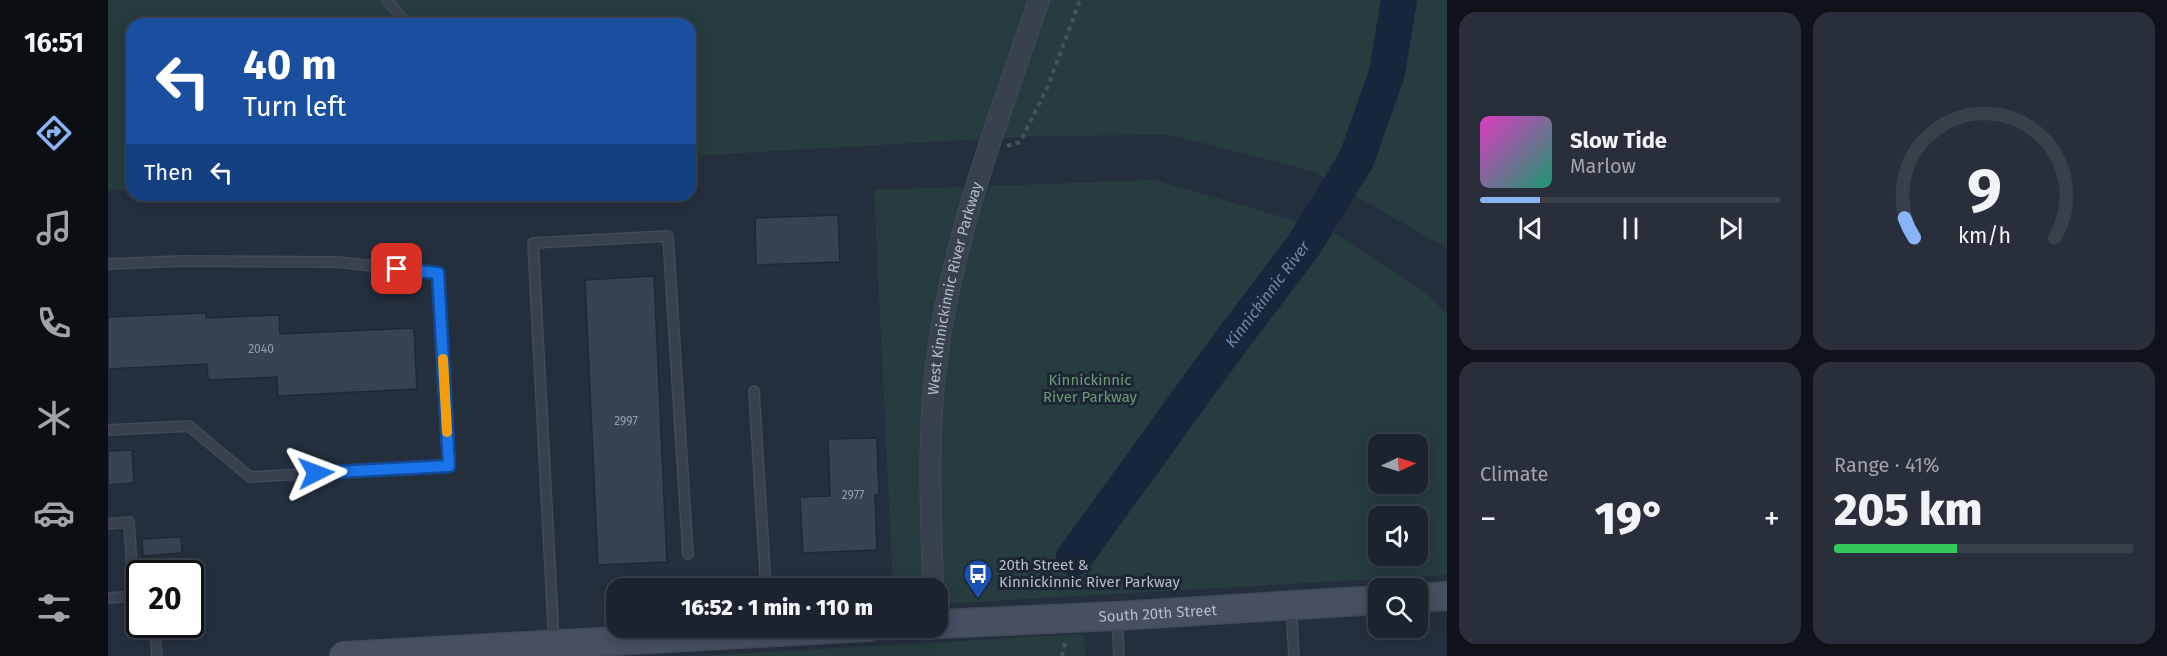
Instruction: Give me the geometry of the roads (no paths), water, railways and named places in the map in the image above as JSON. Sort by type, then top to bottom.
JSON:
[{"type":"street","name":"West Kinnickinnic River Parkway","points":[[933,578],[931,426],[936,366],[945,304],[960,240],[988,147],[1039,0]]},
{"type":"street","points":[[1428,597],[1447,596]]},
{"type":"street","name":"South 20th Street","points":[[948,624],[1368,601]]},
{"type":"street","points":[[344,656],[508,651],[555,644],[641,638]]},
{"type":"lane","points":[[387,0],[402,18]]},
{"type":"lane","points":[[555,644],[533,243],[668,236],[688,554]]},
{"type":"lane","points":[[108,264],[182,261],[337,262],[438,273],[449,466],[250,477],[189,426],[108,430]]},
{"type":"lane","points":[[754,391],[765,578]]},
{"type":"lane","points":[[108,524],[129,522],[133,560]]},
{"type":"lane","points":[[108,598],[126,598]]},
{"type":"lane","points":[[1291,605],[1294,656]]},
{"type":"lane","points":[[1117,616],[1119,656]]},
{"type":"lane","points":[[155,638],[157,656]]},
{"type":"waterway","name":"Kinnickinnic River","points":[[1074,558],[1226,348],[1304,245],[1357,158],[1387,73],[1399,0]]},
{"type":"place","name":"20th Street & Kinnickinnic River Parkway","points":[[978,600]]},
{"type":"park label","name":"Kinnickinnic River Parkway","points":[[1090,388]]}]
